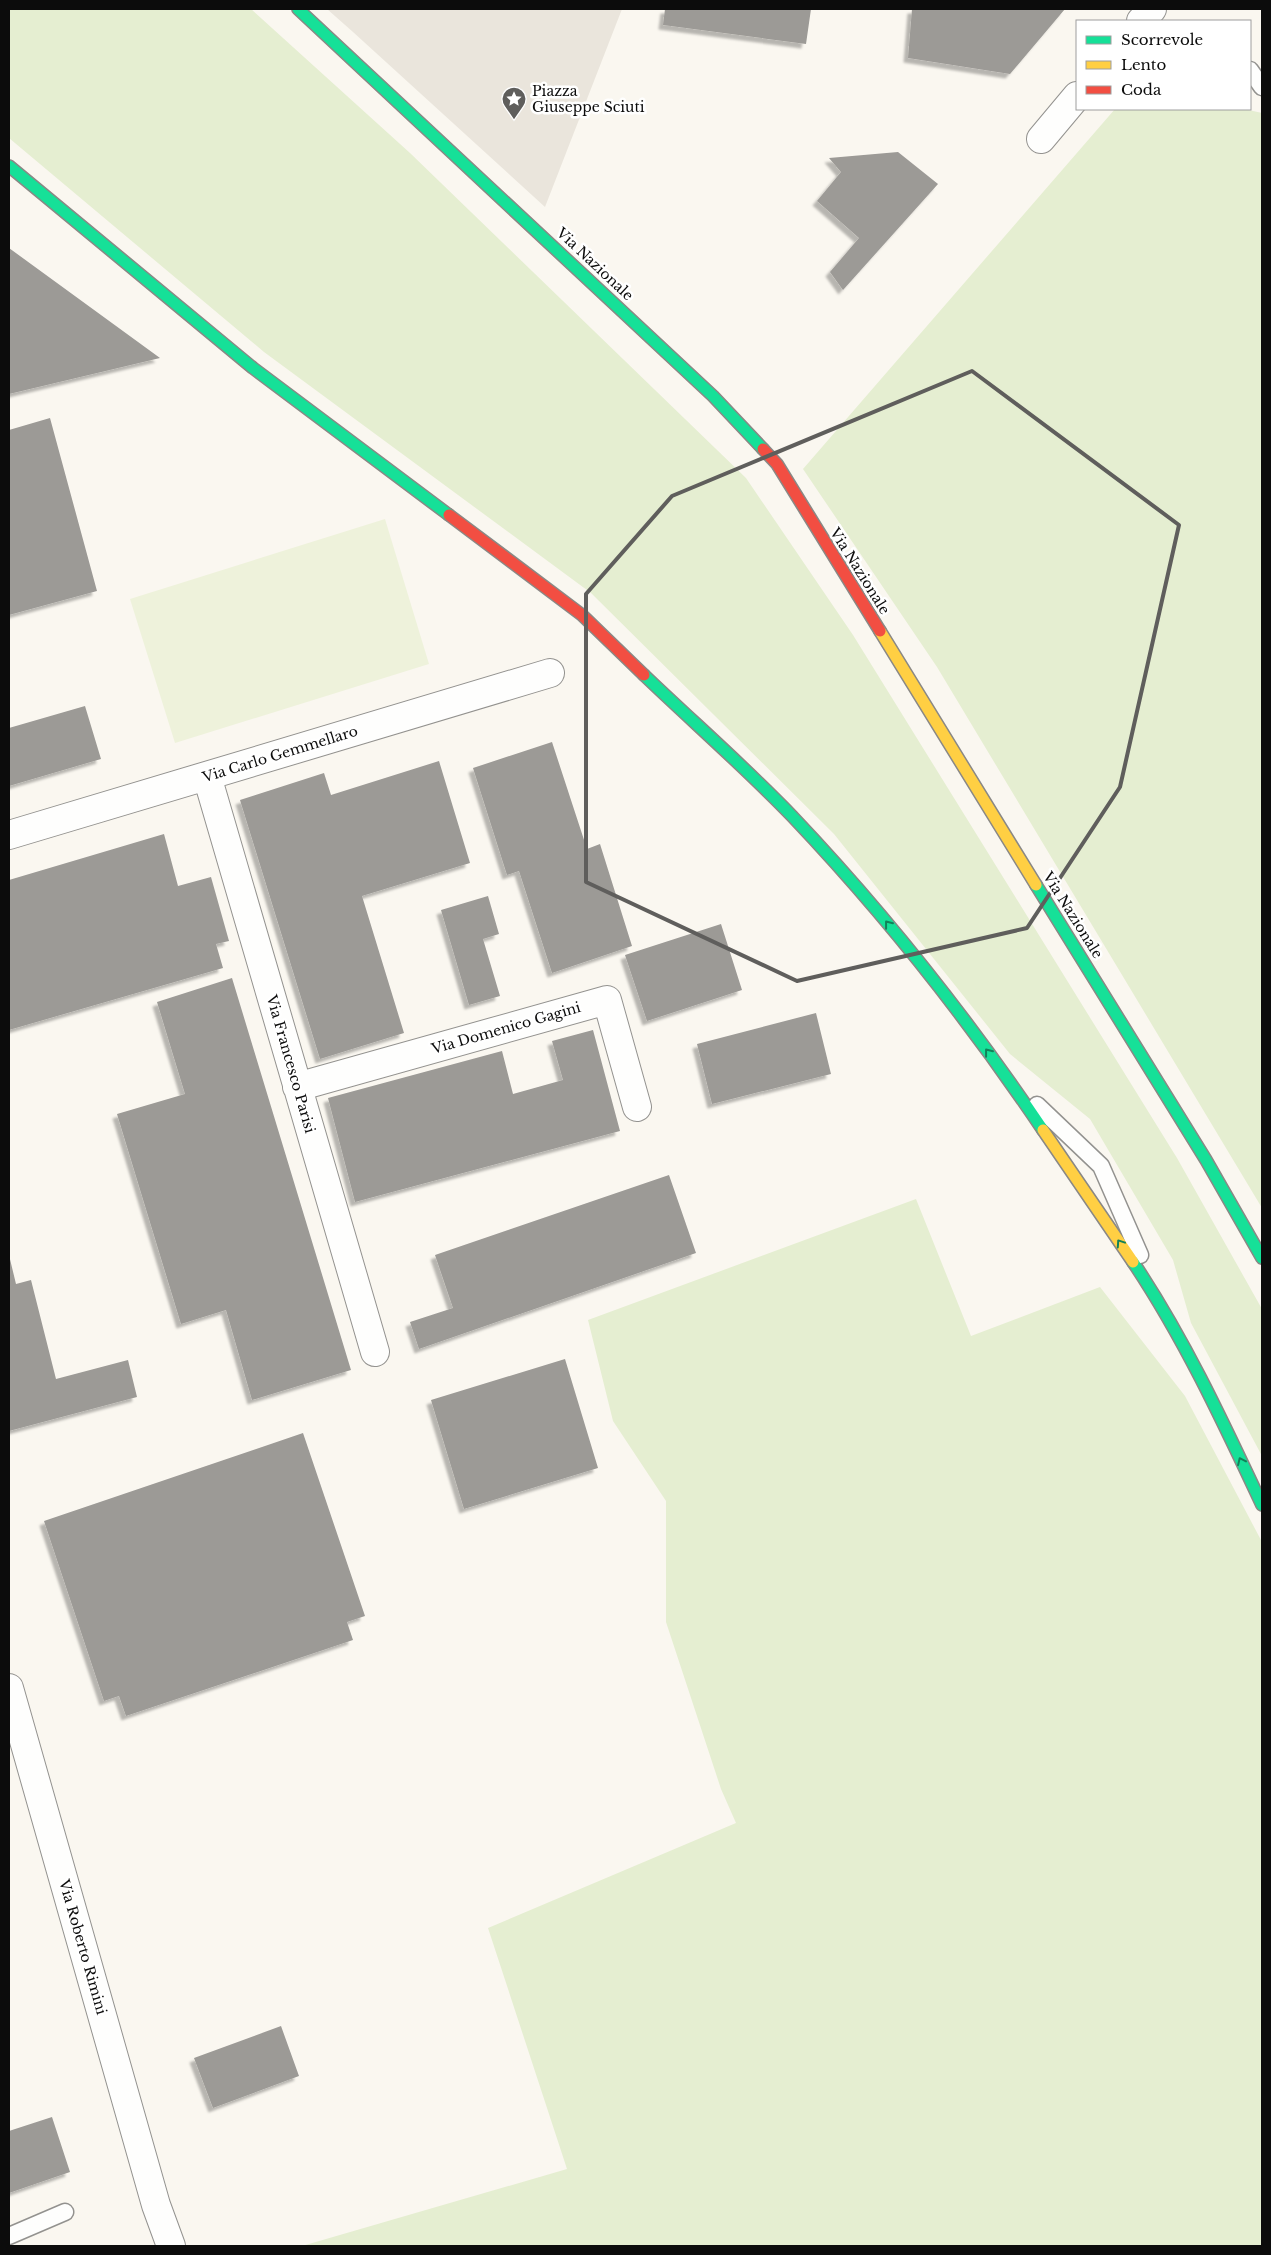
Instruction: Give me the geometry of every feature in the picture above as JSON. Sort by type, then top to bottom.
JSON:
[{"type":"street","name":"Via Nazionale","points":[[298,9],[714,396],[777,464],[1206,1160],[1262,1258]]},
{"type":"street","points":[[1142,20],[1152,9]]},
{"type":"street","points":[[1041,139],[1076,97]]},
{"type":"street","points":[[9,166],[253,368],[582,615],[791,815],[872,903],[1005,1074],[1163,1307],[1222,1419],[1262,1505]]},
{"type":"street","name":"Via Carlo Gemmellaro","points":[[9,835],[550,673]]},
{"type":"street","name":"Via Francesco Parisi","points":[[207,776],[375,1352]]},
{"type":"street","name":"Via Domenico Gagini","points":[[297,1087],[607,1000],[637,1107]]},
{"type":"street","name":"Via Roberto Rimini","points":[[9,1688],[156,2205]]},
{"type":"street","points":[[154,2246],[156,2205]]},
{"type":"street","points":[[156,2205],[171,2246]]},
{"type":"lane","points":[[1251,72],[1262,88]]},
{"type":"lane","points":[[1005,1074],[1100,1166],[1163,1307]]},
{"type":"lane","points":[[9,2236],[64,2212]]},
{"type":"highlighted area","points":[[972,371],[1179,525],[1120,787],[1027,928],[797,981],[586,882],[586,594],[672,496]]},
{"type":"green space","points":[[9,9],[251,9],[410,153],[746,478],[853,635],[1177,1158],[1262,1309],[1262,1456],[1191,1323],[1173,1260],[1090,1119],[1010,1054],[834,834],[591,593],[264,352],[9,138]]},
{"type":"green space","points":[[1114,110],[1248,110],[1262,113],[1262,1208],[937,667],[803,469]]},
{"type":"green space","points":[[385,519],[429,664],[175,743],[130,599]]},
{"type":"green space","points":[[916,1199],[971,1336],[1100,1287],[1185,1396],[1262,1542],[1262,2246],[302,2246],[567,2169],[488,1928],[736,1823],[721,1789],[666,1622],[666,1501],[613,1421],[588,1320]]},
{"type":"shaded area","name":"Piazza Giuseppe Sciuti","points":[[327,9],[622,9],[545,207]]},
{"type":"building","points":[[665,9],[811,9],[806,44],[663,25]]},
{"type":"building","points":[[912,9],[1065,9],[1010,74],[908,58]]},
{"type":"building","points":[[898,152],[938,184],[843,290],[830,272],[859,238],[817,201],[841,172],[829,158]]},
{"type":"building","points":[[9,248],[160,358],[9,394]]},
{"type":"building","points":[[50,418],[97,591],[9,615],[9,430]]},
{"type":"building","points":[[85,706],[101,759],[9,786],[9,728]]},
{"type":"building","points":[[552,742],[587,849],[600,844],[632,946],[552,973],[519,871],[507,875],[473,768]]},
{"type":"building","points":[[439,761],[470,863],[362,896],[404,1033],[320,1059],[240,800],[324,773],[331,795]]},
{"type":"building","points":[[164,834],[178,886],[211,877],[229,941],[216,944],[223,968],[9,1030],[9,880]]},
{"type":"building","points":[[488,896],[499,934],[483,939],[500,996],[469,1005],[441,910]]},
{"type":"building","points":[[721,924],[742,990],[647,1021],[625,955]]},
{"type":"building","points":[[232,978],[351,1370],[252,1400],[226,1310],[181,1324],[117,1114],[185,1094],[157,1002]]},
{"type":"building","points":[[816,1013],[831,1074],[712,1104],[697,1044]]},
{"type":"building","points":[[593,1030],[620,1131],[355,1202],[328,1098],[502,1051],[513,1094],[563,1080],[552,1041]]},
{"type":"building","points":[[669,1175],[696,1253],[419,1349],[410,1322],[453,1308],[435,1255]]},
{"type":"building","points":[[9,1255],[16,1284],[31,1280],[56,1379],[128,1360],[137,1397],[9,1431]]},
{"type":"building","points":[[565,1359],[598,1468],[464,1509],[431,1400]]},
{"type":"building","points":[[303,1433],[365,1616],[347,1622],[353,1640],[126,1716],[119,1696],[104,1701],[44,1521]]},
{"type":"building","points":[[281,2026],[299,2076],[213,2108],[194,2058]]},
{"type":"building","points":[[52,2117],[70,2172],[9,2193],[9,2131]]},
{"type":"traffic: fast","points":[[298,9],[713,396],[763,449]]},
{"type":"traffic: fast","points":[[9,166],[253,368],[449,515]]},
{"type":"traffic: fast","points":[[644,675],[774,798],[859,890],[955,1007],[1043,1130]]},
{"type":"traffic: fast","points":[[1036,885],[1206,1160],[1262,1258]]},
{"type":"traffic: fast","points":[[1133,1262],[1186,1350],[1262,1505]]},
{"type":"traffic: slow","points":[[880,631],[1036,885]]},
{"type":"traffic: slow","points":[[1043,1130],[1133,1262]]},
{"type":"traffic: jam","points":[[763,449],[777,464],[880,631]]},
{"type":"traffic: jam","points":[[449,515],[582,615],[644,675]]},
{"type":"place","name":"Piazza Giuseppe Sciuti","points":[[514,120]]}]
